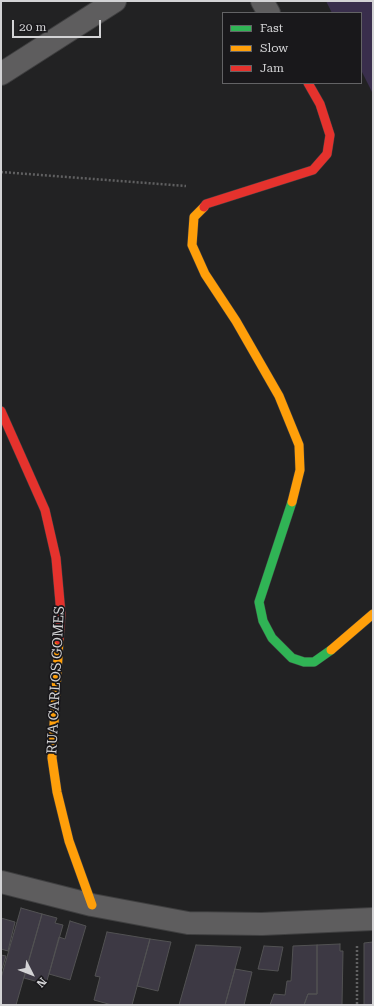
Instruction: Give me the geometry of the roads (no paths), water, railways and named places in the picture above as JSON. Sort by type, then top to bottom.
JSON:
[{"type":"street","points":[[1,74],[115,1]]},
{"type":"street","points":[[262,1],[268,12]]},
{"type":"street","points":[[309,84],[320,104],[330,135],[327,154],[313,170],[206,204],[194,217],[192,245],[205,274],[236,320],[279,396],[299,445],[300,470],[292,501],[259,602],[263,621],[272,638],[292,658],[304,662],[314,662],[340,644],[373,614]]},
{"type":"street","name":"RUA CARLOS GOMES","points":[[1,411],[45,510],[56,558],[61,614],[52,758],[56,792],[68,841],[92,906]]},
{"type":"street","points":[[1,882],[92,906],[188,923],[262,924],[365,919]]}]
